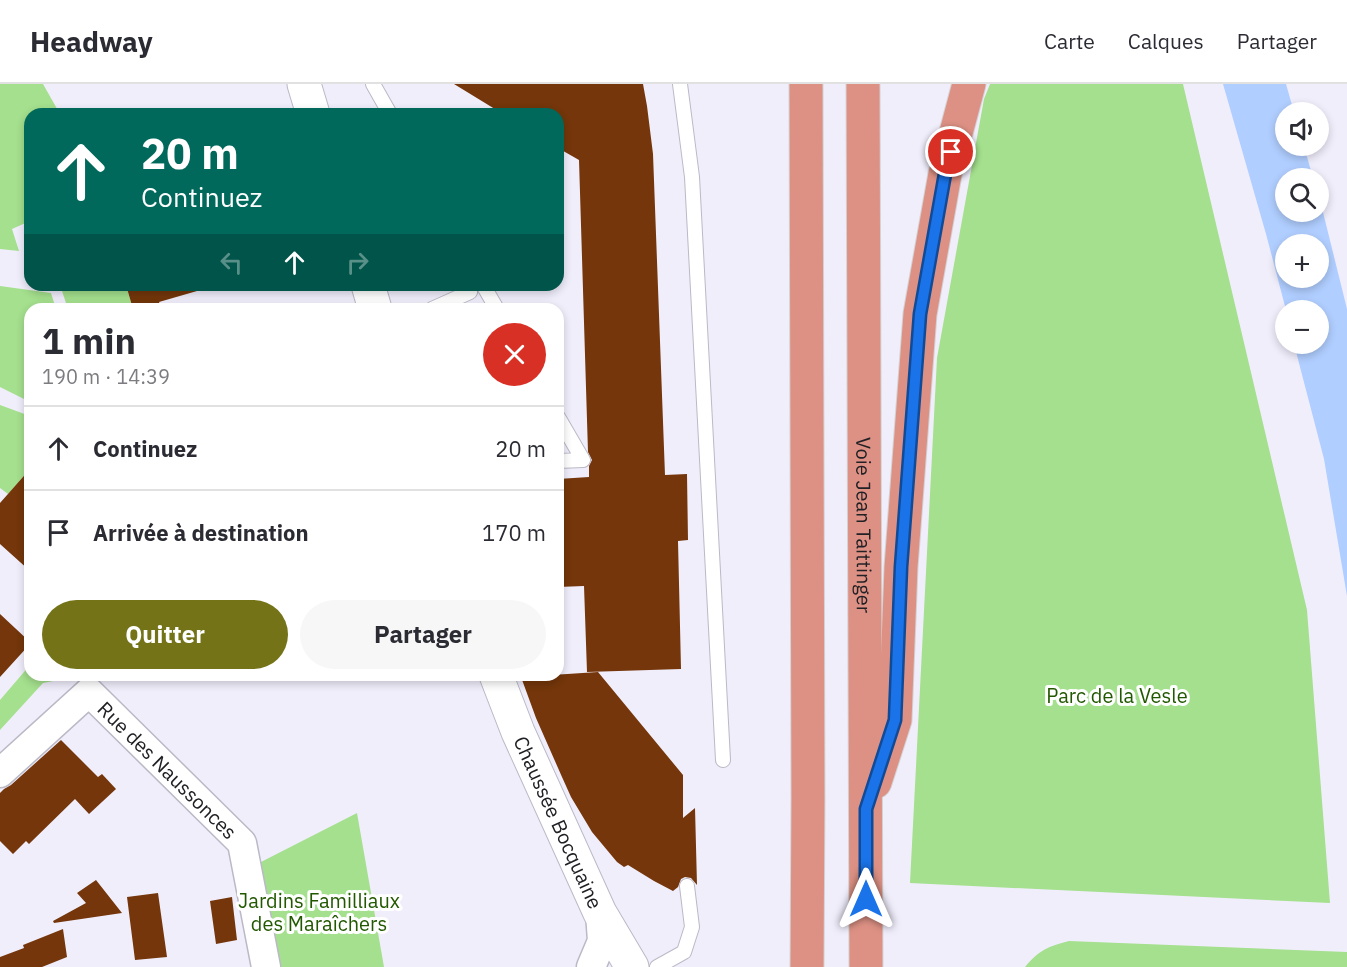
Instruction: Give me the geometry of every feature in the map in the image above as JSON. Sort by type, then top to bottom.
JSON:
[{"type":"highway","points":[[806,84],[807,967]]},
{"type":"highway","name":"Voie Jean Taittinger","points":[[862,84],[866,967]]},
{"type":"highway","points":[[866,809],[895,720],[901,567],[920,314],[945,174],[969,84]]},
{"type":"main road","name":"Chaussée Bocquaine","points":[[498,681],[518,732],[600,912],[632,967]]},
{"type":"street","name":"Rue des Naussonces","points":[[0,773],[89,692],[242,843],[266,967]]},
{"type":"street","points":[[591,967],[602,941],[600,912]]},
{"type":"lane","points":[[373,84],[387,108]]},
{"type":"lane","points":[[680,84],[692,177],[723,760]]},
{"type":"lane","points":[[445,303],[469,291]]},
{"type":"lane","points":[[564,427],[583,460],[564,461]]},
{"type":"lane","points":[[657,967],[684,952],[692,927],[687,886]]},
{"type":"green space","points":[[0,84],[43,84],[57,108],[24,108],[24,224],[12,229],[19,251],[0,249]]},
{"type":"green space","name":"Parc de la Vesle","points":[[990,84],[1183,84],[1307,610],[1330,903],[910,883],[937,358],[984,99]]},
{"type":"green space","points":[[0,286],[51,293],[54,303],[24,303],[24,399],[0,387]]},
{"type":"green space","points":[[62,291],[128,291],[131,303],[66,303]]},
{"type":"green space","points":[[0,405],[24,414],[24,476],[8,494],[0,488]]},
{"type":"green space","points":[[24,672],[24,681],[53,681],[43,683],[0,730],[0,700]]},
{"type":"green space","name":"Jardins Familliaux des Maraîchers","points":[[357,813],[384,967],[271,967],[259,863]]},
{"type":"green space","points":[[1069,941],[1347,952],[1347,967],[1025,967],[1035,956],[1045,950]]},
{"type":"water","points":[[1223,84],[1286,84],[1291,102],[1275,102],[1275,156],[1307,156],[1310,168],[1275,168],[1275,222],[1325,222],[1328,234],[1275,234],[1275,268]]},
{"type":"water","points":[[1329,236],[1347,309],[1347,596],[1324,459],[1297,354],[1329,354],[1329,300],[1283,300],[1280,288],[1329,288]]},
{"type":"building","points":[[454,84],[643,84],[653,154],[665,475],[687,474],[688,540],[678,541],[681,669],[587,672],[584,586],[564,587],[564,479],[589,477],[589,466],[592,460],[588,452],[579,160],[564,151],[564,108],[493,108]]},
{"type":"building","points":[[128,291],[197,291],[159,303],[131,303]]},
{"type":"building","points":[[24,476],[24,566],[0,544],[0,503]]},
{"type":"building","points":[[0,614],[24,636],[24,651],[0,677]]},
{"type":"building","points":[[598,672],[683,775],[683,818],[695,808],[697,885],[691,878],[685,877],[673,891],[628,865],[624,867],[592,832],[571,797],[522,681],[564,681],[564,674]]},
{"type":"building","points":[[61,740],[98,777],[102,774],[116,789],[89,814],[75,799],[29,844],[26,841],[13,854],[0,841],[0,793]]},
{"type":"building","points":[[96,880],[122,913],[54,923],[53,921],[86,903],[77,893]]},
{"type":"building","points":[[158,893],[167,957],[135,960],[127,897]]},
{"type":"building","points":[[232,897],[237,940],[216,944],[210,901]]},
{"type":"building","points":[[63,929],[67,957],[42,967],[0,967],[0,957]]},
{"type":"route","points":[[866,899],[866,809],[895,720],[901,567],[920,314],[951,152]]}]
